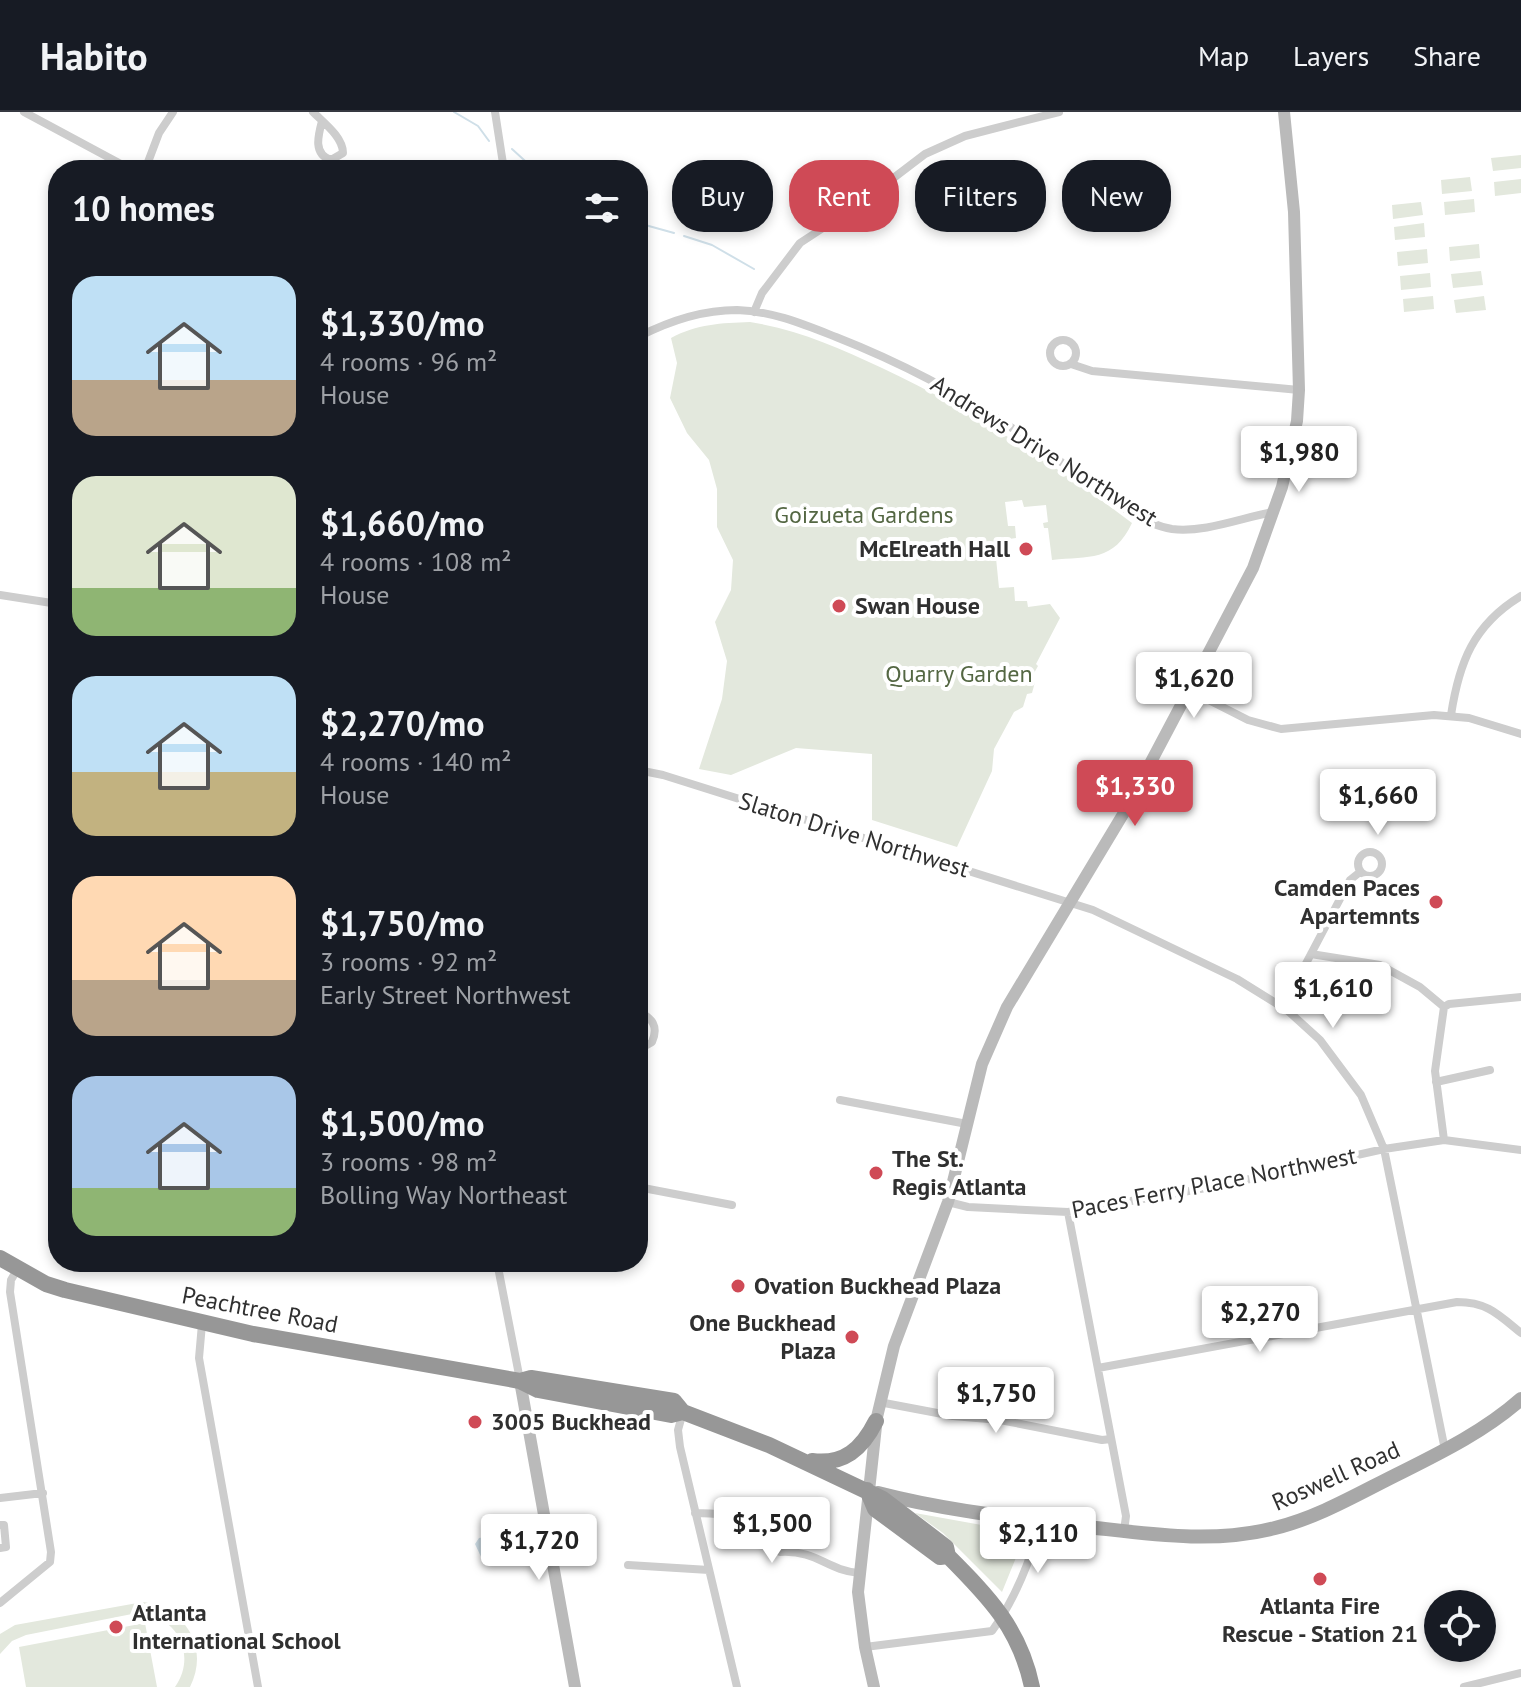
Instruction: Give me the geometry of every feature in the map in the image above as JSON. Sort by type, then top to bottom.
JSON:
[{"type":"highway","name":"Peachtree Road","points":[[0,1258],[46,1284],[202,1324],[520,1381],[531,1378],[674,1401],[683,1412],[867,1490]]},
{"type":"highway","points":[[802,1460],[830,1462],[846,1457],[865,1440],[876,1421]]},
{"type":"highway","points":[[867,1490],[875,1509],[940,1557],[948,1556],[987,1596],[1018,1640],[1032,1687]]},
{"type":"main road","points":[[874,1687],[858,1592],[879,1402],[894,1346],[948,1202],[982,1064],[997,1026],[1125,811],[1253,568],[1288,465],[1297,421],[1299,390],[1295,222],[1284,112]]},
{"type":"main road","points":[[520,1381],[575,1687]]},
{"type":"main road","name":"Roswell Road","points":[[867,1490],[912,1502],[1040,1522],[1208,1537],[1242,1535],[1275,1528],[1324,1510],[1445,1450],[1489,1424],[1521,1399]]},
{"type":"street","points":[[24,112],[113,160]]},
{"type":"street","points":[[149,160],[159,133],[173,112]]},
{"type":"street","points":[[313,112],[322,121],[343,145],[343,153],[331,160],[319,152],[322,121]]},
{"type":"street","points":[[495,112],[502,160]]},
{"type":"street","points":[[754,312],[762,293],[800,243],[858,205],[925,154],[965,136],[1059,112]]},
{"type":"street","name":"Andrews Drive Northwest","points":[[648,332],[694,315],[734,310],[806,325],[931,378],[1010,426],[1153,524],[1187,530],[1273,512]]},
{"type":"street","points":[[1071,364],[1092,371],[1299,390]]},
{"type":"street","points":[[0,595],[48,602]]},
{"type":"street","points":[[1451,715],[1466,653],[1489,621],[1521,596]]},
{"type":"street","points":[[1189,690],[1248,720],[1281,729],[1415,715],[1451,715],[1487,722],[1521,734]]},
{"type":"street","name":"Slaton Drive Northwest","points":[[648,772],[1069,902],[1115,919],[1257,990],[1283,1007],[1320,1040],[1348,1074],[1370,1112],[1384,1149],[1445,1450]]},
{"type":"street","points":[[1283,1007],[1350,880],[1360,872]]},
{"type":"street","points":[[1311,954],[1380,965],[1420,987],[1444,1007]]},
{"type":"street","points":[[1444,1007],[1521,997]]},
{"type":"street","points":[[1444,1007],[1435,1071],[1444,1140]]},
{"type":"street","points":[[648,1017],[655,1030],[652,1042],[648,1044]]},
{"type":"street","points":[[1436,1082],[1490,1070]]},
{"type":"street","points":[[840,1100],[967,1124]]},
{"type":"street","name":"Paces Ferry Place Northwest","points":[[948,1202],[968,1207],[1068,1212],[1223,1185],[1384,1149],[1444,1140],[1521,1150]]},
{"type":"street","points":[[648,1189],[732,1205]]},
{"type":"street","points":[[1068,1212],[1126,1516],[1124,1531]]},
{"type":"street","points":[[0,1603],[5,1595],[50,1562],[51,1552],[10,1292],[11,1280],[18,1268]]},
{"type":"street","points":[[499,1272],[520,1381]]},
{"type":"street","points":[[1098,1368],[1457,1302],[1476,1302],[1494,1310],[1521,1333]]},
{"type":"street","points":[[202,1324],[199,1358],[258,1687]]},
{"type":"street","points":[[879,1402],[953,1416],[1000,1420],[1102,1440],[1111,1439]]},
{"type":"street","points":[[683,1412],[678,1437],[737,1687]]},
{"type":"street","points":[[0,1498],[43,1493]]},
{"type":"street","points":[[695,1513],[739,1516],[771,1540],[780,1552],[799,1551],[817,1556],[840,1569],[859,1573]]},
{"type":"street","points":[[865,1647],[992,1631],[1002,1617],[1037,1537],[1040,1522]]},
{"type":"street","points":[[0,1525],[4,1525],[6,1547],[0,1548]]},
{"type":"street","points":[[628,1565],[709,1570]]},
{"type":"street","points":[[1464,1687],[1521,1673]]},
{"type":"green space","points":[[1521,155],[1521,168],[1493,171],[1491,158]]},
{"type":"green space","points":[[1470,177],[1472,191],[1442,194],[1441,180]]},
{"type":"green space","points":[[1521,179],[1521,193],[1495,196],[1494,182]]},
{"type":"green space","points":[[1474,199],[1475,212],[1445,215],[1444,202]]},
{"type":"green space","points":[[1421,202],[1423,215],[1393,219],[1392,205]]},
{"type":"green space","points":[[1424,223],[1425,237],[1395,240],[1394,227]]},
{"type":"green space","points":[[1479,244],[1480,258],[1450,261],[1449,247]]},
{"type":"green space","points":[[1427,249],[1428,263],[1398,266],[1397,252]]},
{"type":"green space","points":[[1481,271],[1483,285],[1453,288],[1451,274]]},
{"type":"green space","points":[[1430,273],[1431,287],[1401,290],[1400,276]]},
{"type":"green space","points":[[1433,296],[1434,309],[1404,312],[1403,299]]},
{"type":"green space","points":[[1484,296],[1486,310],[1456,313],[1454,300]]},
{"type":"green space","name":"Goizueta Gardens","points":[[750,322],[818,340],[915,384],[1012,439],[1132,523],[1125,536],[1109,551],[1089,557],[1052,560],[1048,528],[1044,528],[1043,523],[1048,522],[1046,505],[1024,507],[1022,500],[1005,502],[1008,526],[1015,526],[1016,538],[1002,540],[1003,558],[996,558],[999,588],[1014,587],[1015,601],[1027,601],[1028,607],[1050,604],[1060,618],[1036,664],[1032,693],[1027,694],[1023,707],[1014,712],[994,749],[992,771],[957,847],[872,820],[872,754],[796,748],[731,775],[699,769],[722,699],[727,661],[715,622],[731,590],[733,560],[717,527],[717,489],[709,460],[687,433],[670,398],[677,363],[671,338],[700,327]]},
{"type":"green space","points":[[915,1513],[1026,1533],[1002,1592],[943,1533]]},
{"type":"green space","points":[[143,1602],[171,1612],[190,1632],[197,1658],[190,1687],[175,1687],[184,1661],[178,1636],[160,1619],[147,1615],[132,1614],[26,1635],[12,1641],[0,1654],[0,1634],[15,1625]]},
{"type":"green space","points":[[145,1623],[157,1687],[26,1687],[19,1647]]},
{"type":"shaded area","points":[[485,1537],[491,1542],[488,1545],[490,1558],[484,1563],[475,1544],[479,1538]]},
{"type":"waterway","points":[[454,112],[478,126],[489,141]]},
{"type":"waterway","points":[[512,149],[524,160]]},
{"type":"waterway","points":[[648,226],[674,233]]},
{"type":"waterway","points":[[684,236],[712,245],[754,269]]},
{"type":"place","name":"McElreath Hall","points":[[1026,549]]},
{"type":"place","name":"Swan House","points":[[839,606]]},
{"type":"place","name":"Camden Paces Apartemnts","points":[[1436,902]]},
{"type":"place","name":"The St. Regis Atlanta","points":[[876,1173]]},
{"type":"place","name":"Ovation Buckhead Plaza","points":[[738,1286]]},
{"type":"place","name":"One Buckhead Plaza","points":[[852,1337]]},
{"type":"place","name":"3005 Buckhead","points":[[475,1422]]},
{"type":"place","name":"Atlanta Fire Rescue - Station 21","points":[[1320,1579]]},
{"type":"place","name":"Atlanta International School","points":[[116,1627]]},
{"type":"park label","name":"Quarry Garden","points":[[959,674]]}]
